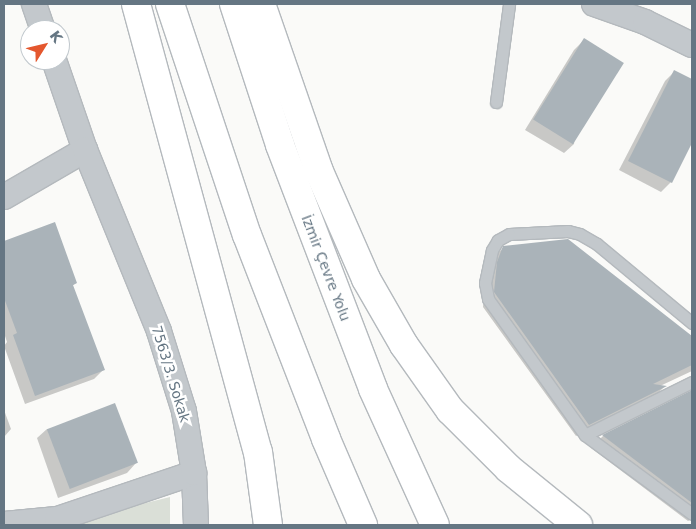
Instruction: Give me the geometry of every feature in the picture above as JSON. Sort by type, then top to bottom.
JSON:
[{"type":"highway","points":[[136,4],[258,452],[268,525]]},
{"type":"highway","points":[[170,4],[247,235],[326,439],[363,525]]},
{"type":"highway","name":"İzmir Çevre Yolu","points":[[234,4],[280,145],[372,389],[435,525]]},
{"type":"highway","points":[[261,4],[318,169],[366,279],[404,344],[450,410],[509,469],[578,525]]},
{"type":"street","points":[[34,4],[40,20]]},
{"type":"street","points":[[594,4],[645,22],[692,45]]},
{"type":"street","name":"7563/3. Sokak","points":[[57,70],[85,150],[159,331],[184,411],[194,473],[196,525]]},
{"type":"street","points":[[4,198],[85,150]]},
{"type":"street","points":[[4,524],[57,519],[194,473]]},
{"type":"lane","points":[[496,102],[509,4]]},
{"type":"lane","points":[[692,324],[597,244],[580,234],[568,231],[509,234],[498,240],[492,250],[486,283],[488,299],[585,435],[692,514]]},
{"type":"lane","points":[[585,435],[692,382]]},
{"type":"shaded area","points":[[170,497],[170,525],[56,525]]},
{"type":"building","points":[[584,38],[624,63],[573,144],[533,119]]},
{"type":"building","points":[[674,70],[692,79],[692,143],[672,183],[628,161]]},
{"type":"building","points":[[55,222],[77,283],[73,285],[105,370],[35,396],[13,335],[17,333],[4,298],[4,241]]},
{"type":"building","points":[[568,239],[692,336],[692,365],[653,384],[667,386],[589,425],[494,292],[497,262],[503,246]]},
{"type":"building","points":[[692,390],[692,503],[602,435]]},
{"type":"building","points":[[115,403],[138,463],[70,489],[47,429]]}]
